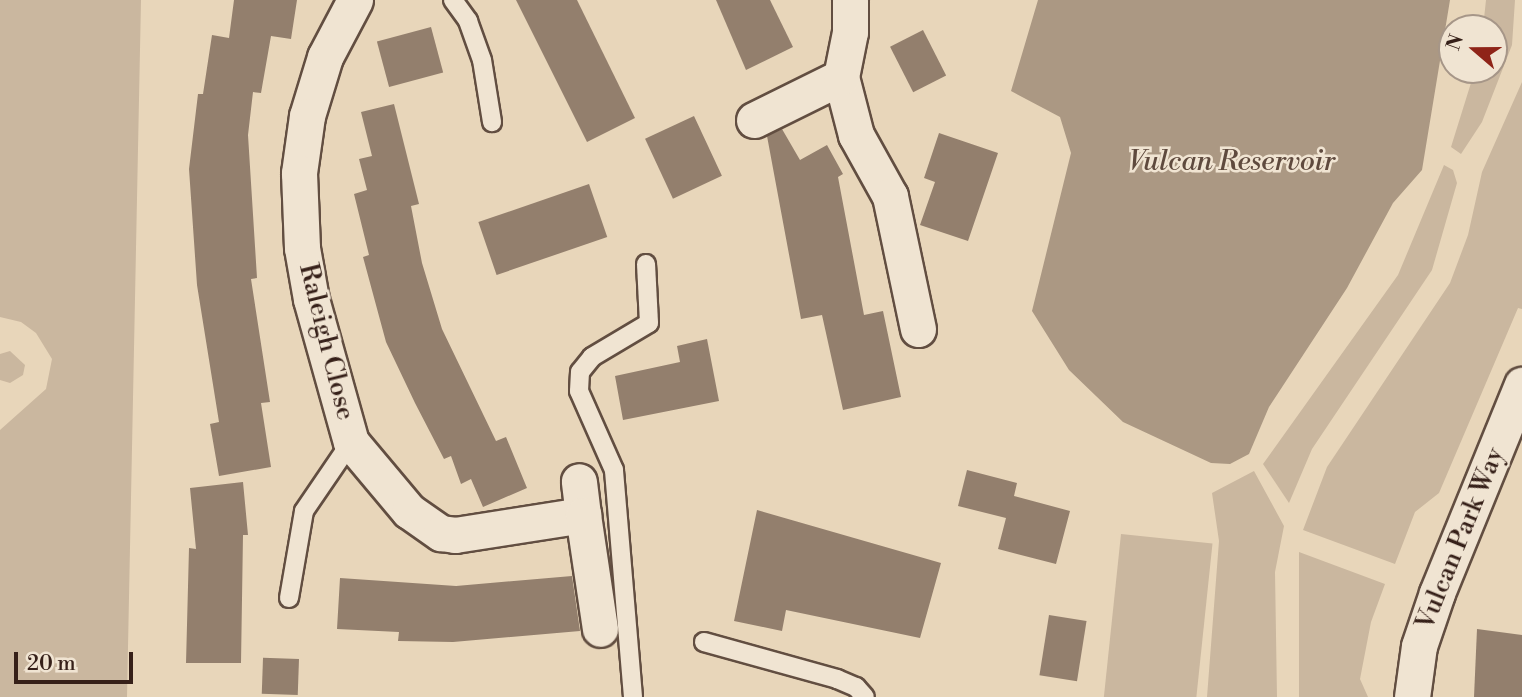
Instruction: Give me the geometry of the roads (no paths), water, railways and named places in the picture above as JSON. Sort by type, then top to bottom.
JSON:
[{"type":"street","name":"Raleigh Close","points":[[355,0],[325,57],[307,116],[299,173],[302,248],[311,299],[351,442],[409,511],[441,533],[455,535],[581,498],[600,629]]},
{"type":"street","points":[[850,0],[851,21],[841,78],[856,135],[890,196],[918,329]]},
{"type":"street","points":[[754,120],[841,78]]},
{"type":"street","name":"Vulcan Park Way","points":[[1412,697],[1419,646],[1432,606],[1520,398]]},
{"type":"lane","points":[[453,0],[468,21],[482,60],[492,122]]},
{"type":"lane","points":[[633,697],[614,470],[579,391],[580,372],[592,357],[649,323],[646,264]]},
{"type":"lane","name":"Raleigh Close","points":[[289,598],[304,511],[351,442]]},
{"type":"lane","points":[[704,642],[836,679],[856,687],[865,697]]},
{"type":"water","name":"Vulcan Reservoir","points":[[1038,0],[1450,0],[1448,14],[1438,14],[1438,73],[1422,170],[1393,203],[1347,288],[1269,407],[1249,454],[1230,464],[1211,463],[1123,422],[1069,370],[1032,311],[1071,153],[1060,117],[1011,91]]}]
